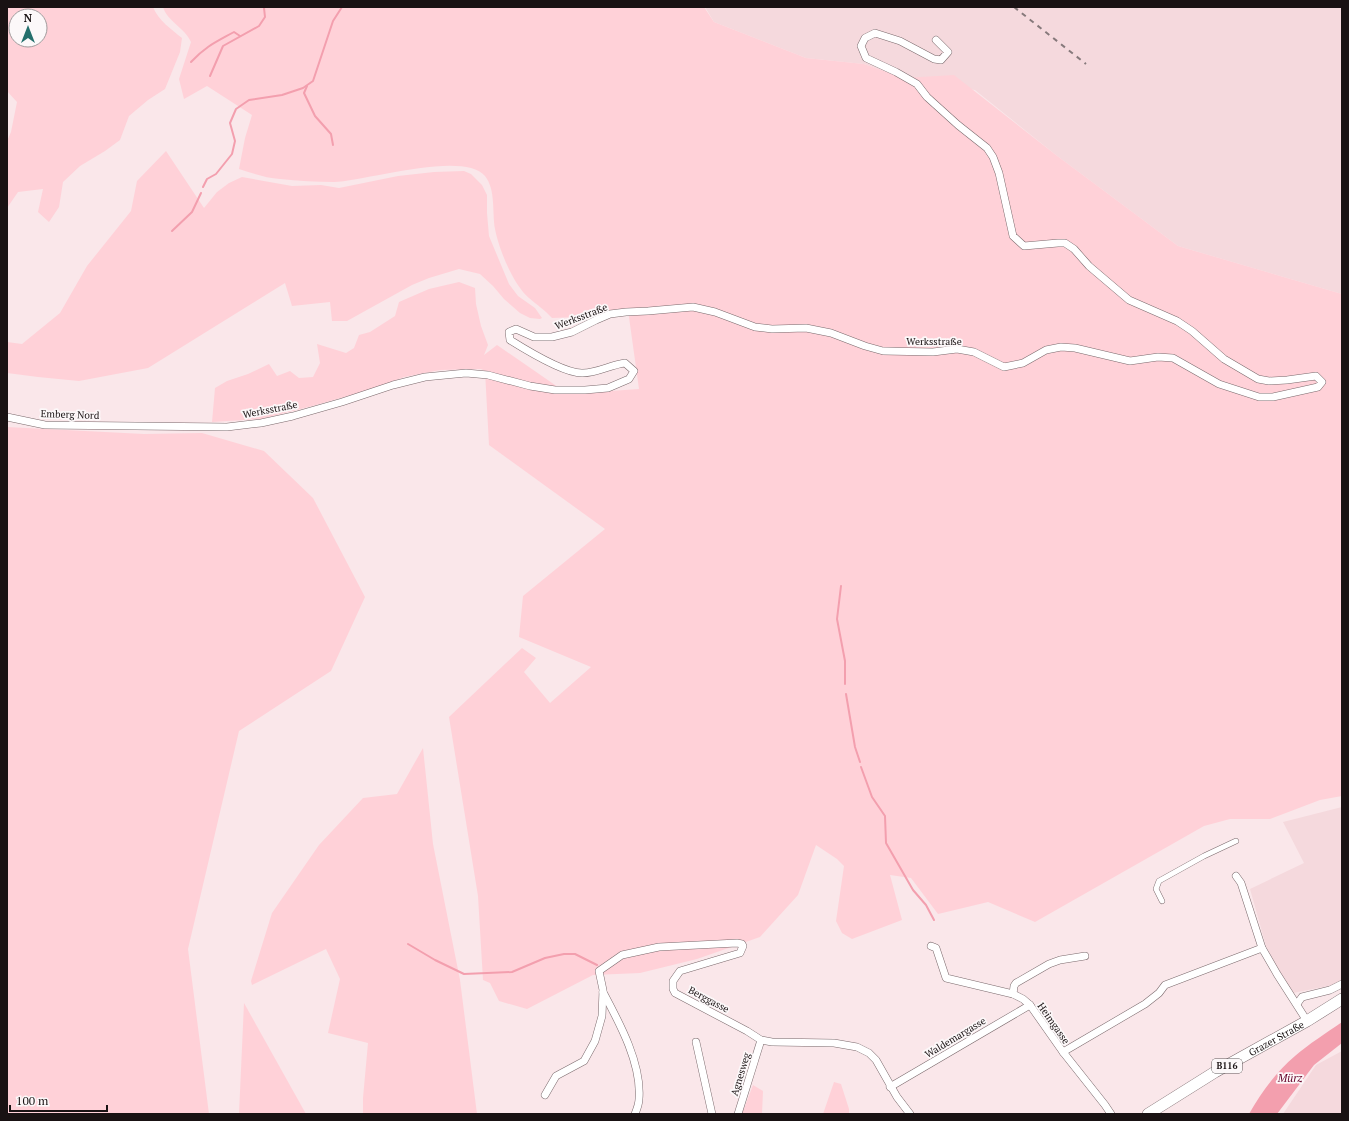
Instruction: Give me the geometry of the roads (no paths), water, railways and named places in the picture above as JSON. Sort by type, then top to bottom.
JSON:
[{"type":"main road","name":"Grazer Straße","points":[[1148,1114],[1215,1072],[1342,999]]},
{"type":"street","name":"Werksstraße","points":[[132,426],[227,427],[261,423],[342,402],[406,382],[445,374],[466,373],[488,376],[555,390],[608,388],[629,379],[634,371],[625,363],[612,365],[597,371],[582,373],[564,369],[510,340],[509,332],[516,329],[534,337],[552,337],[572,332],[610,314],[693,307],[715,312],[755,327],[772,329],[806,328],[831,333],[883,351],[933,352],[957,349],[974,352],[1004,367],[1023,363],[1046,350],[1061,347],[1075,348],[1130,360],[1158,357],[1173,358],[1219,384],[1259,397],[1273,397],[1318,387],[1322,382],[1316,376],[1281,381],[1258,379],[1224,359],[1192,331],[1177,321],[1130,300],[1089,266],[1070,246],[1058,243],[1024,246],[1018,242],[1014,236],[1009,221],[999,173],[993,157],[987,148],[932,102],[917,84],[866,58],[861,46],[865,38],[876,33],[900,41],[934,59],[941,60],[948,52],[936,40]]},
{"type":"street","name":"Emberg Nord","points":[[7,417],[45,425],[132,426]]},
{"type":"street","points":[[1162,901],[1156,889],[1159,881],[1204,856],[1236,841]]},
{"type":"street","points":[[1236,876],[1241,883],[1262,948],[1276,974],[1307,1020]]},
{"type":"street","name":"Berggasse","points":[[545,1095],[556,1076],[584,1061],[596,1041],[602,1016],[603,990],[600,971],[622,956],[659,947],[730,943],[742,944],[743,948],[740,953],[680,971],[673,981],[673,989],[761,1040],[772,1042],[834,1043],[857,1048],[869,1053],[876,1060],[896,1097],[910,1114]]},
{"type":"street","name":"Heimgasse","points":[[931,946],[936,948],[946,978],[1013,994],[1024,999],[1111,1114]]},
{"type":"street","points":[[1063,1052],[1145,1004],[1159,993],[1165,985],[1262,948]]},
{"type":"street","points":[[1013,994],[1016,983],[1049,964],[1060,960],[1085,956]]},
{"type":"street","name":"Grazer Straße","points":[[1297,1004],[1302,997],[1330,990],[1342,984]]},
{"type":"street","name":"Berggasse","points":[[603,990],[625,1035],[639,1080],[639,1100],[635,1114]]},
{"type":"street","name":"Waldemargasse","points":[[890,1087],[1030,1005]]},
{"type":"street","name":"Agnesweg","points":[[738,1114],[761,1040]]},
{"type":"street","points":[[696,1042],[712,1114]]},
{"type":"water","name":"Mürz","points":[[1342,1022],[1342,1043],[1314,1065],[1277,1114],[1249,1114],[1269,1083],[1288,1062],[1306,1047]]},
{"type":"waterway","points":[[210,76],[223,46],[259,26],[265,17],[265,7]]},
{"type":"waterway","points":[[203,187],[207,179],[216,174],[232,154],[235,141],[230,123],[236,109],[249,100],[282,95],[303,88],[313,81],[333,21],[342,7]]},
{"type":"waterway","points":[[191,62],[206,48],[234,32],[240,36]]},
{"type":"waterway","points":[[307,86],[304,93],[315,116],[331,134],[333,145]]},
{"type":"waterway","points":[[172,231],[192,212],[201,193]]},
{"type":"waterway","points":[[841,586],[837,619],[845,661],[845,684]]},
{"type":"waterway","points":[[846,694],[855,747],[860,762]]},
{"type":"waterway","points":[[861,767],[872,797],[885,816],[886,843],[913,890],[926,905],[934,920]]},
{"type":"waterway","points":[[408,944],[435,960],[464,974],[512,972],[545,958],[564,954],[575,954],[597,965]]},
{"type":"railway","points":[[1014,7],[1086,64]]}]
